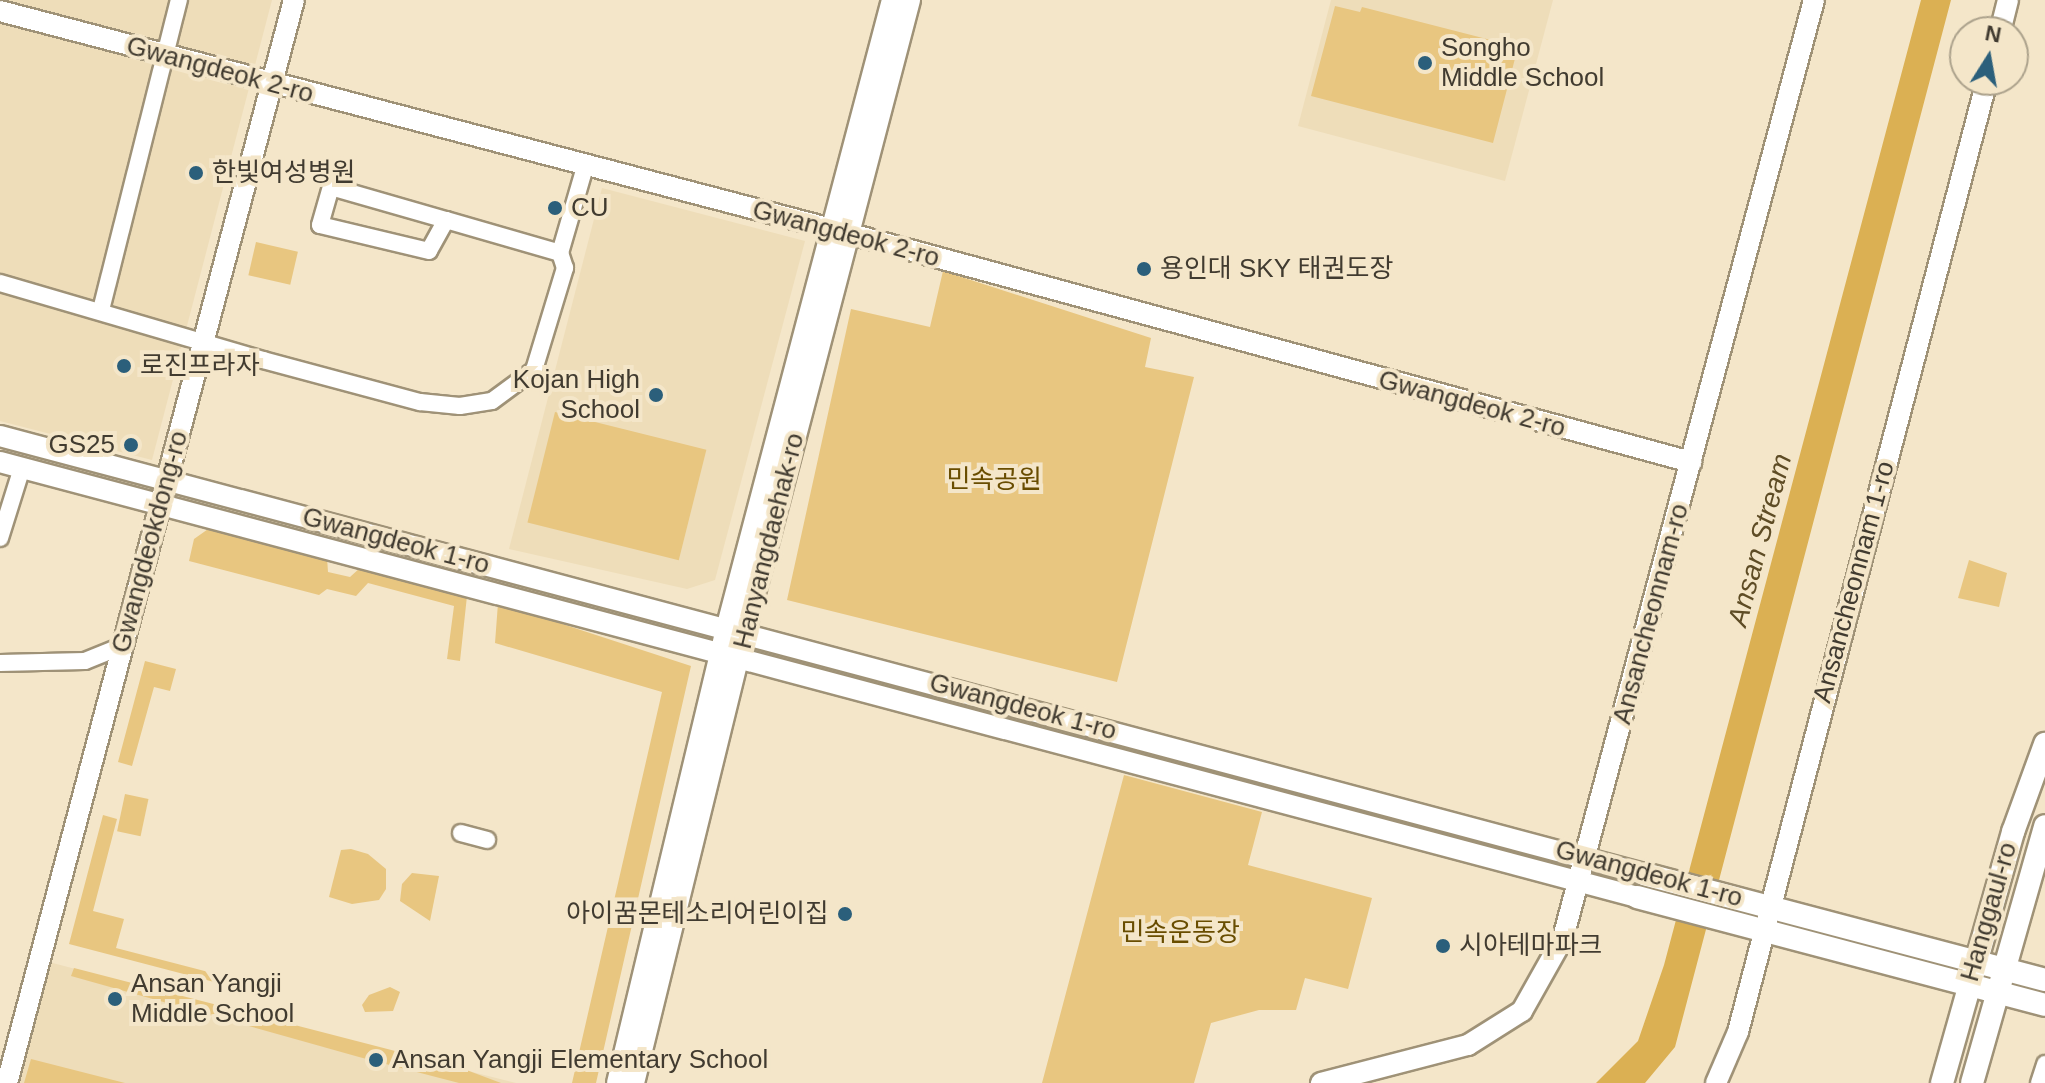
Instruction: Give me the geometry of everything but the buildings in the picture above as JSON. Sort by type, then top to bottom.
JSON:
[{"type":"main road","name":"Hanggaul-ro","points":[[1942,1083],[1968,984],[2045,744]]},
{"type":"main road","name":"Hanggaul-ro","points":[[1972,1083],[1995,991],[2045,826]]},
{"type":"main road","name":"Gwangdeok 1-ro","points":[[1644,874],[2045,980]]},
{"type":"main road","name":"Gwangdeok 1-ro","points":[[1637,897],[2045,1005]]},
{"type":"street","points":[[101,310],[179,0]]},
{"type":"street","name":"Gwangdeokdong-ro","points":[[7,1083],[8,1044],[122,646],[294,0]]},
{"type":"street","name":"Hanyangdaehak-ro","points":[[634,1083],[729,656],[839,231],[892,0]]},
{"type":"street","name":"Hanyangdaehak-ro","points":[[839,231],[910,0]]},
{"type":"street","name":"Ansancheonnam-ro","points":[[1321,1083],[1468,1045],[1522,1011],[1563,938],[1814,0]]},
{"type":"street","name":"Gwangdeok 2-ro","points":[[2,11],[585,167],[839,231],[1691,462]]},
{"type":"street","name":"Ansancheonnam 1-ro","points":[[1716,1083],[1738,1032],[1755,927],[1983,96]]},
{"type":"street","points":[[0,283],[101,310],[203,344],[420,402],[460,406],[492,401],[534,370],[565,268],[560,253],[585,167]]},
{"type":"street","points":[[446,220],[429,251],[320,225],[331,187],[446,220],[560,253]]},
{"type":"street","name":"Gwangdeok 1-ro","points":[[0,436],[1586,856],[1644,874]]},
{"type":"street","name":"Gwangdeok 1-ro","points":[[0,462],[1637,897]]},
{"type":"street","points":[[0,538],[22,468]]},
{"type":"street","points":[[0,663],[85,661],[122,646]]},
{"type":"street","name":"Hanyangdaehak-ro","points":[[617,1083],[729,656]]},
{"type":"street","points":[[461,833],[487,840]]},
{"type":"street","points":[[2039,1083],[2045,1064]]},
{"type":"shaded area","points":[[0,0],[272,0],[152,460],[0,421]]},
{"type":"shaded area","name":"Songho Middle School","points":[[1331,0],[1553,0],[1505,181],[1298,126]]},
{"type":"shaded area","points":[[1921,0],[1951,0],[1675,1047],[1645,1083],[1596,1083],[1638,1041],[1664,965]]},
{"type":"shaded area","name":"Kojan High School","points":[[602,188],[805,241],[715,580],[687,589],[509,549]]},
{"type":"shaded area","name":"Ansan Yangji Middle School","points":[[49,962],[333,1037],[516,1083],[17,1083]]},
{"type":"green space","points":[[1335,6],[1360,12],[1362,7],[1518,47],[1493,143],[1311,96]]},
{"type":"green space","points":[[256,242],[298,252],[290,285],[248,275]]},
{"type":"green space","name":"민속공원","points":[[943,271],[1151,338],[1145,367],[1194,377],[1117,682],[787,600],[851,309],[930,327]]},
{"type":"green space","points":[[555,412],[706,450],[679,560],[527,523]]},
{"type":"green space","points":[[211,527],[327,557],[328,572],[350,577],[361,567],[467,596],[460,661],[447,659],[454,606],[368,583],[356,596],[327,589],[319,595],[189,561],[194,539]]},
{"type":"green space","points":[[1969,560],[2007,573],[1999,607],[1958,598]]},
{"type":"green space","points":[[498,603],[691,666],[596,1083],[572,1083],[662,692],[495,643]]},
{"type":"green space","points":[[145,661],[176,669],[170,691],[154,687],[132,766],[118,762]]},
{"type":"green space","name":"민속운동장","points":[[1124,775],[1262,812],[1248,865],[1372,898],[1348,989],[1305,978],[1296,1010],[1259,1010],[1211,1023],[1194,1083],[1042,1083]]},
{"type":"green space","points":[[125,794],[148,799],[141,836],[117,831]]},
{"type":"green space","points":[[103,815],[117,819],[93,911],[124,919],[116,948],[220,975],[218,983],[69,944]]},
{"type":"green space","points":[[351,849],[368,854],[386,869],[386,889],[379,900],[352,904],[329,897],[341,850]]},
{"type":"green space","points":[[412,873],[439,876],[430,921],[400,901],[402,884]]},
{"type":"green space","points":[[74,968],[461,1068],[501,1083],[459,1083],[359,1057],[71,976]]},
{"type":"green space","points":[[390,987],[400,992],[393,1011],[365,1012],[362,1005],[369,995]]},
{"type":"green space","points":[[31,1059],[125,1083],[24,1083]]},
{"type":"place","name":"Songho Middle School","points":[[1425,63]]},
{"type":"place","name":"한빛여성병원","points":[[196,173]]},
{"type":"place","name":"CU","points":[[555,208]]},
{"type":"place","name":"용인대 SKY 태권도장","points":[[1144,269]]},
{"type":"place","name":"로진프라자","points":[[124,366]]},
{"type":"place","name":"Kojan High School","points":[[656,395]]},
{"type":"place","name":"GS25","points":[[131,445]]},
{"type":"place","name":"아이꿈몬테소리어린이집","points":[[845,914]]},
{"type":"place","name":"시아테마파크","points":[[1443,946]]},
{"type":"place","name":"Ansan Yangji Middle School","points":[[115,999]]},
{"type":"place","name":"Ansan Yangji Elementary School","points":[[376,1060]]},
{"type":"water label","name":"Ansan Stream","points":[[1760,540]]}]
